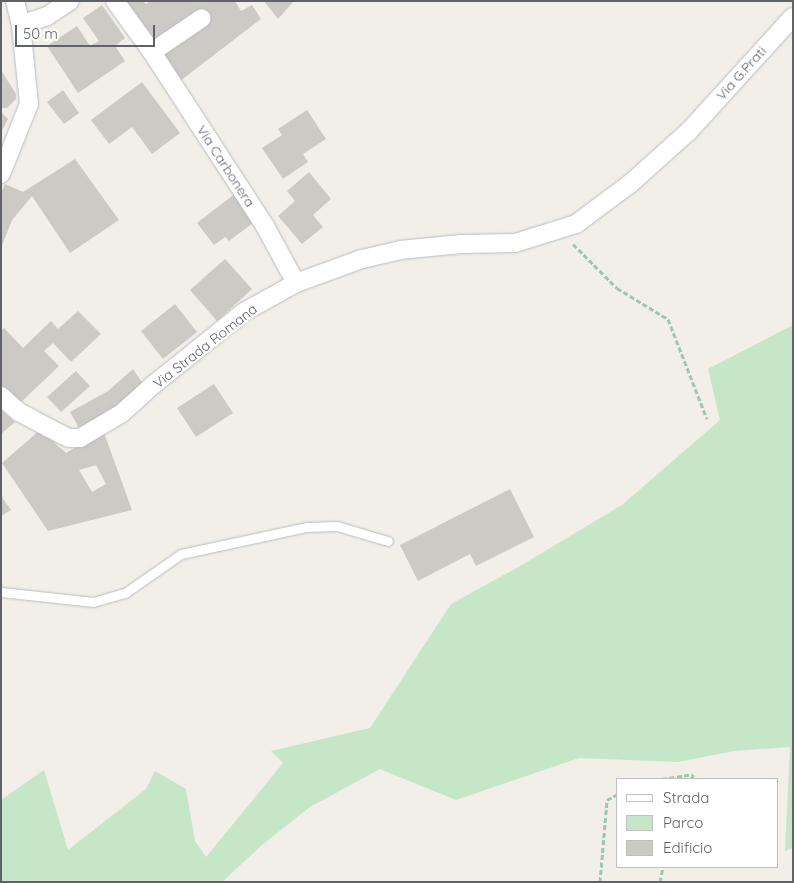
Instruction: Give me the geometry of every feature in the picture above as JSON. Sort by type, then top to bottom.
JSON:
[{"type":"street","points":[[1,174],[29,104],[21,25],[16,1]]},
{"type":"street","points":[[21,25],[47,16],[70,1]]},
{"type":"street","name":"Via Carbonera","points":[[115,1],[152,52],[265,226],[296,284]]},
{"type":"street","name":"Via G.Prati","points":[[690,130],[793,17]]},
{"type":"street","points":[[152,52],[202,18]]},
{"type":"street","name":"Via Strada Romana","points":[[1,396],[19,412],[69,438],[80,438],[122,413],[153,385],[244,312],[296,284],[362,259],[400,250],[462,244],[515,243],[576,224],[632,184],[690,130]]},
{"type":"lane","points":[[1,592],[93,602],[126,594],[181,554],[307,527],[337,526],[388,541]]},
{"type":"path","points":[[554,231],[579,248],[617,288],[668,320],[707,419]]},
{"type":"path","points":[[668,778],[693,774],[692,778]]},
{"type":"path","points":[[600,882],[607,800],[616,795]]},
{"type":"path","points":[[660,882],[662,868]]},
{"type":"green space","points":[[793,325],[793,848],[785,851],[790,747],[734,751],[678,762],[579,758],[456,800],[380,769],[310,807],[262,845],[222,882],[1,882],[1,800],[44,770],[68,850],[146,789],[155,771],[186,789],[195,841],[206,857],[283,763],[271,751],[370,728],[451,604],[522,565],[622,505],[720,420],[708,369]]},
{"type":"building","points":[[120,1],[143,1],[146,4],[150,1],[235,1],[241,11],[252,5],[261,19],[180,81]]},
{"type":"building","points":[[264,1],[294,1],[278,19]]},
{"type":"building","points":[[102,5],[125,38],[115,46],[125,61],[78,93],[47,46],[77,26],[90,46],[99,41],[83,18]]},
{"type":"building","points":[[1,70],[16,94],[16,99],[7,108],[1,108]]},
{"type":"building","points":[[142,82],[180,133],[152,154],[132,127],[109,144],[91,120]]},
{"type":"building","points":[[63,90],[79,113],[64,124],[47,102]]},
{"type":"building","points":[[307,110],[326,139],[303,154],[308,162],[283,179],[262,148],[282,135],[278,129]]},
{"type":"building","points":[[1,112],[8,119],[1,133]]},
{"type":"building","points":[[75,159],[119,220],[70,253],[32,196],[12,220],[1,248],[1,193],[5,184],[23,192]]},
{"type":"building","points":[[309,172],[331,199],[313,215],[323,227],[302,244],[278,216],[295,201],[287,191]]},
{"type":"building","points":[[236,193],[257,220],[229,241],[225,237],[214,245],[197,223]]},
{"type":"building","points":[[225,259],[252,289],[217,321],[190,290]]},
{"type":"building","points":[[175,304],[197,332],[163,359],[141,331]]},
{"type":"building","points":[[78,311],[101,334],[71,362],[53,343],[44,351],[59,366],[19,404],[1,385],[1,331],[4,328],[23,348],[51,321],[58,329]]},
{"type":"building","points":[[133,369],[143,384],[113,410],[79,428],[70,412],[108,391]]},
{"type":"building","points":[[76,371],[90,386],[61,412],[47,397]]},
{"type":"building","points":[[214,384],[233,413],[196,437],[177,408]]},
{"type":"building","points":[[1,410],[15,422],[1,434]]},
{"type":"building","points":[[40,430],[66,453],[103,430],[132,510],[48,531],[2,463]],"holes":[[[96,465],[106,484],[92,492],[79,470]]]},
{"type":"building","points":[[510,489],[534,537],[476,566],[470,554],[418,581],[400,545]]},
{"type":"building","points":[[1,496],[11,510],[1,516]]}]
